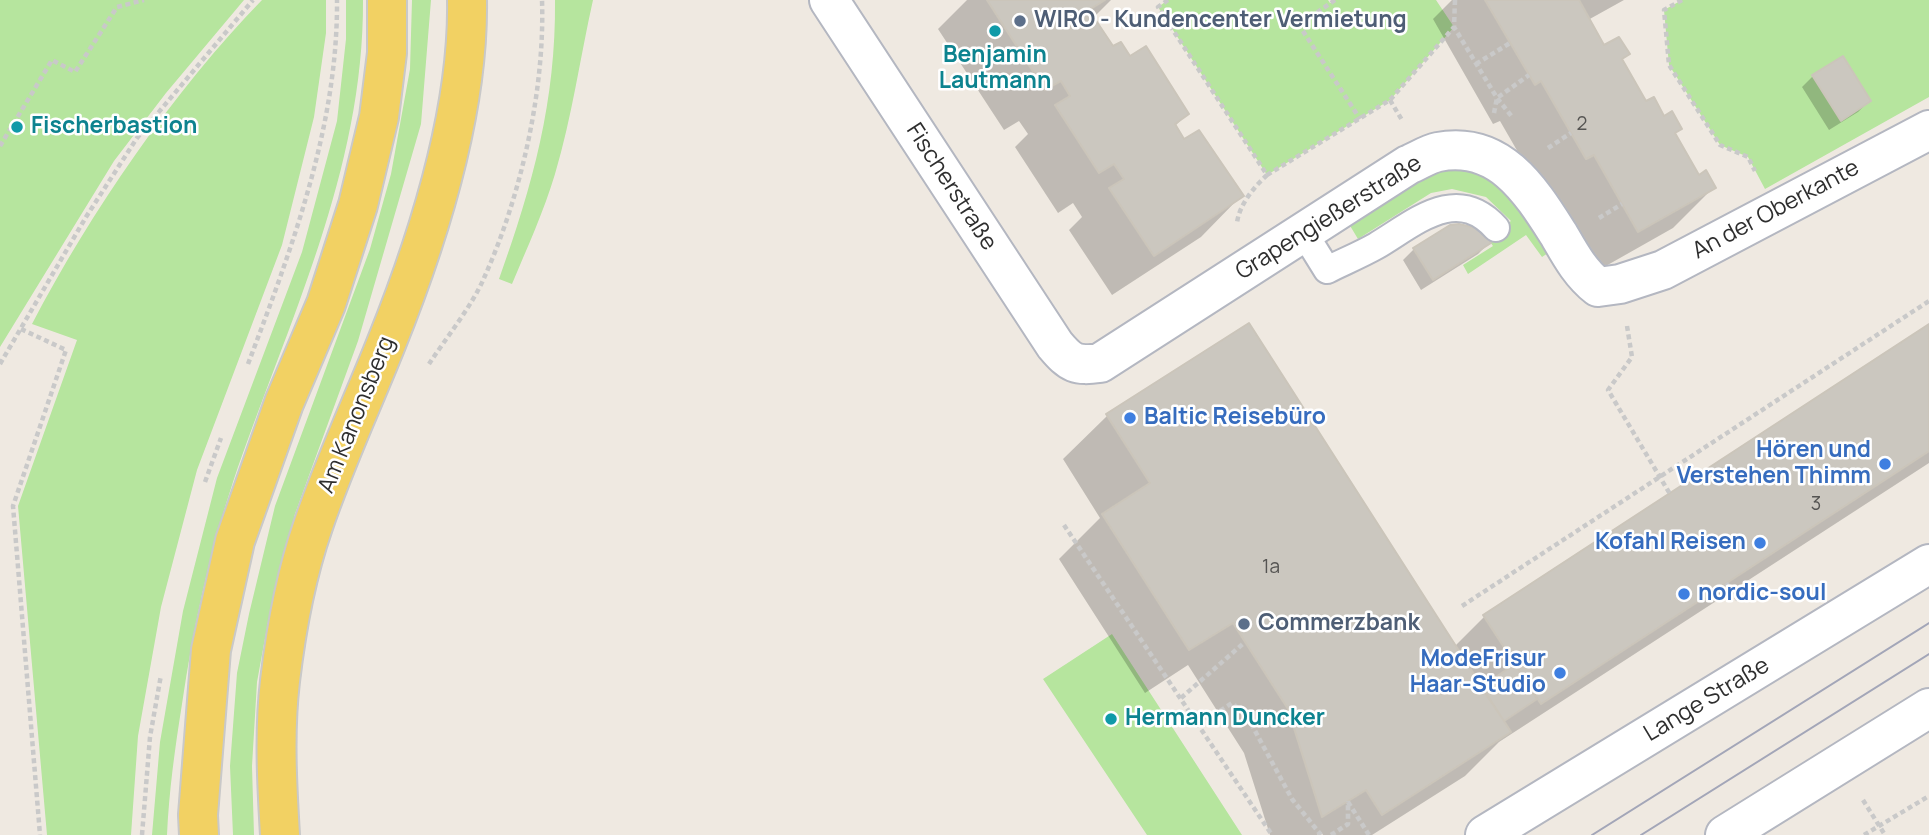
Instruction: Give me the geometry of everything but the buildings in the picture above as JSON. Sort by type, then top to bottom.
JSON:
[{"type":"main road","points":[[199,835],[198,815],[211,650],[233,554],[284,403],[326,304],[358,205],[379,117],[387,53],[387,0]]},
{"type":"main road","name":"Am Kanonsberg","points":[[280,835],[277,775],[279,683],[293,600],[312,527],[387,341],[428,223],[447,157],[465,66],[467,0]]},
{"type":"street","name":"Fischerstraße","points":[[831,1],[1055,345],[1066,359],[1081,366]]},
{"type":"street","name":"An der Oberkante","points":[[1620,284],[1663,270],[1929,130]]},
{"type":"street","name":"Grapengießerstraße","points":[[1081,366],[1100,363],[1408,165],[1437,152],[1462,151],[1489,157],[1514,174],[1534,196],[1581,271],[1598,287],[1620,284]]},
{"type":"street","name":"Lange Straße","points":[[1485,835],[1929,564]]},
{"type":"street","points":[[1725,835],[1929,708]]},
{"type":"lane","points":[[1304,233],[1327,270],[1373,248],[1432,212],[1461,207],[1479,213],[1496,228]]},
{"type":"path","points":[[0,146],[52,60],[75,72],[117,7],[144,0]]},
{"type":"path","points":[[0,365],[86,217],[137,138],[253,0]]},
{"type":"path","points":[[424,371],[483,281],[505,225],[527,142],[537,83],[543,24],[542,0]]},
{"type":"path","points":[[1168,0],[1158,7],[1267,175]]},
{"type":"path","points":[[1455,0],[1454,27],[1497,98],[1519,125]]},
{"type":"path","points":[[1682,0],[1664,10],[1669,65],[1720,145],[1748,157],[1759,178]]},
{"type":"path","points":[[1331,1],[1299,25],[1360,119]]},
{"type":"path","points":[[1229,280],[1238,215],[1256,186],[1267,175],[1390,100],[1454,27]]},
{"type":"path","points":[[1476,64],[1510,43]]},
{"type":"path","points":[[1542,152],[1571,133]]},
{"type":"path","points":[[1462,606],[1929,301]]},
{"type":"path","points":[[21,329],[66,350],[13,506],[40,835]]},
{"type":"path","points":[[1632,357],[1608,390],[1670,494]]},
{"type":"path","points":[[1064,525],[1272,835]]},
{"type":"path","points":[[1726,583],[1738,600]]},
{"type":"path","points":[[1181,698],[1245,642]]},
{"type":"path","points":[[1199,725],[1231,703],[1248,718],[1292,799],[1321,835]]},
{"type":"path","points":[[1864,835],[1929,796]]},
{"type":"path","points":[[1331,835],[1348,824],[1348,801],[1369,835]]},
{"type":"green space","points":[[0,0],[244,0],[166,93],[114,161],[0,347]]},
{"type":"green space","points":[[262,0],[326,0],[326,33],[314,117],[282,245],[197,470],[161,607],[138,736],[131,835],[47,835],[18,506],[77,340],[32,324],[80,239],[136,154],[197,73]]},
{"type":"green space","points":[[346,0],[363,0],[360,63],[351,125],[337,186],[319,246],[233,482],[216,537],[186,676],[167,835],[152,835],[160,742],[183,611],[217,478],[302,252],[337,121],[346,39]]},
{"type":"green space","points":[[412,0],[431,0],[421,124],[358,341],[295,514],[268,622],[257,682],[252,766],[254,835],[233,835],[230,766],[237,673],[249,614],[275,506],[370,249],[391,174],[410,69]]},
{"type":"green space","points":[[555,0],[593,0],[561,153],[541,216],[512,284],[499,279],[532,176],[547,108]]},
{"type":"green space","points":[[1168,0],[1328,0],[1330,3],[1335,0],[1436,0],[1454,27],[1390,100],[1267,175],[1158,7]]},
{"type":"green space","points":[[1682,0],[1929,0],[1929,97],[1765,189],[1748,157],[1720,145],[1669,65],[1664,10]]},
{"type":"green space","points":[[1439,169],[1472,170],[1500,181],[1551,251],[1542,257],[1526,235],[1468,274],[1463,265],[1493,246],[1487,238],[1511,221],[1486,197],[1452,189],[1431,193],[1358,239],[1349,224],[1353,215]]},
{"type":"green space","points":[[1112,634],[1242,835],[1147,835],[1043,679]]},
{"type":"tram line","points":[[1592,835],[1929,623]]},
{"type":"tram line","points":[[1641,835],[1929,654]]},
{"type":"place","name":"WIRO - Kundencenter Vermietung","points":[[1020,21]]},
{"type":"place","name":"Benjamin Lautmann","points":[[995,31]]},
{"type":"place","name":"Fischerbastion","points":[[17,127]]},
{"type":"place","name":"Baltic Reisebüro","points":[[1130,418]]},
{"type":"place","name":"Hören und Verstehen Thimm","points":[[1885,464]]},
{"type":"place","name":"Kofahl Reisen","points":[[1760,543]]},
{"type":"place","name":"nordic-soul","points":[[1684,594]]},
{"type":"place","name":"Commerzbank","points":[[1244,624]]},
{"type":"place","name":"ModeFrisur Haar-Studio","points":[[1560,673]]},
{"type":"place","name":"Hermann Duncker","points":[[1111,719]]}]
